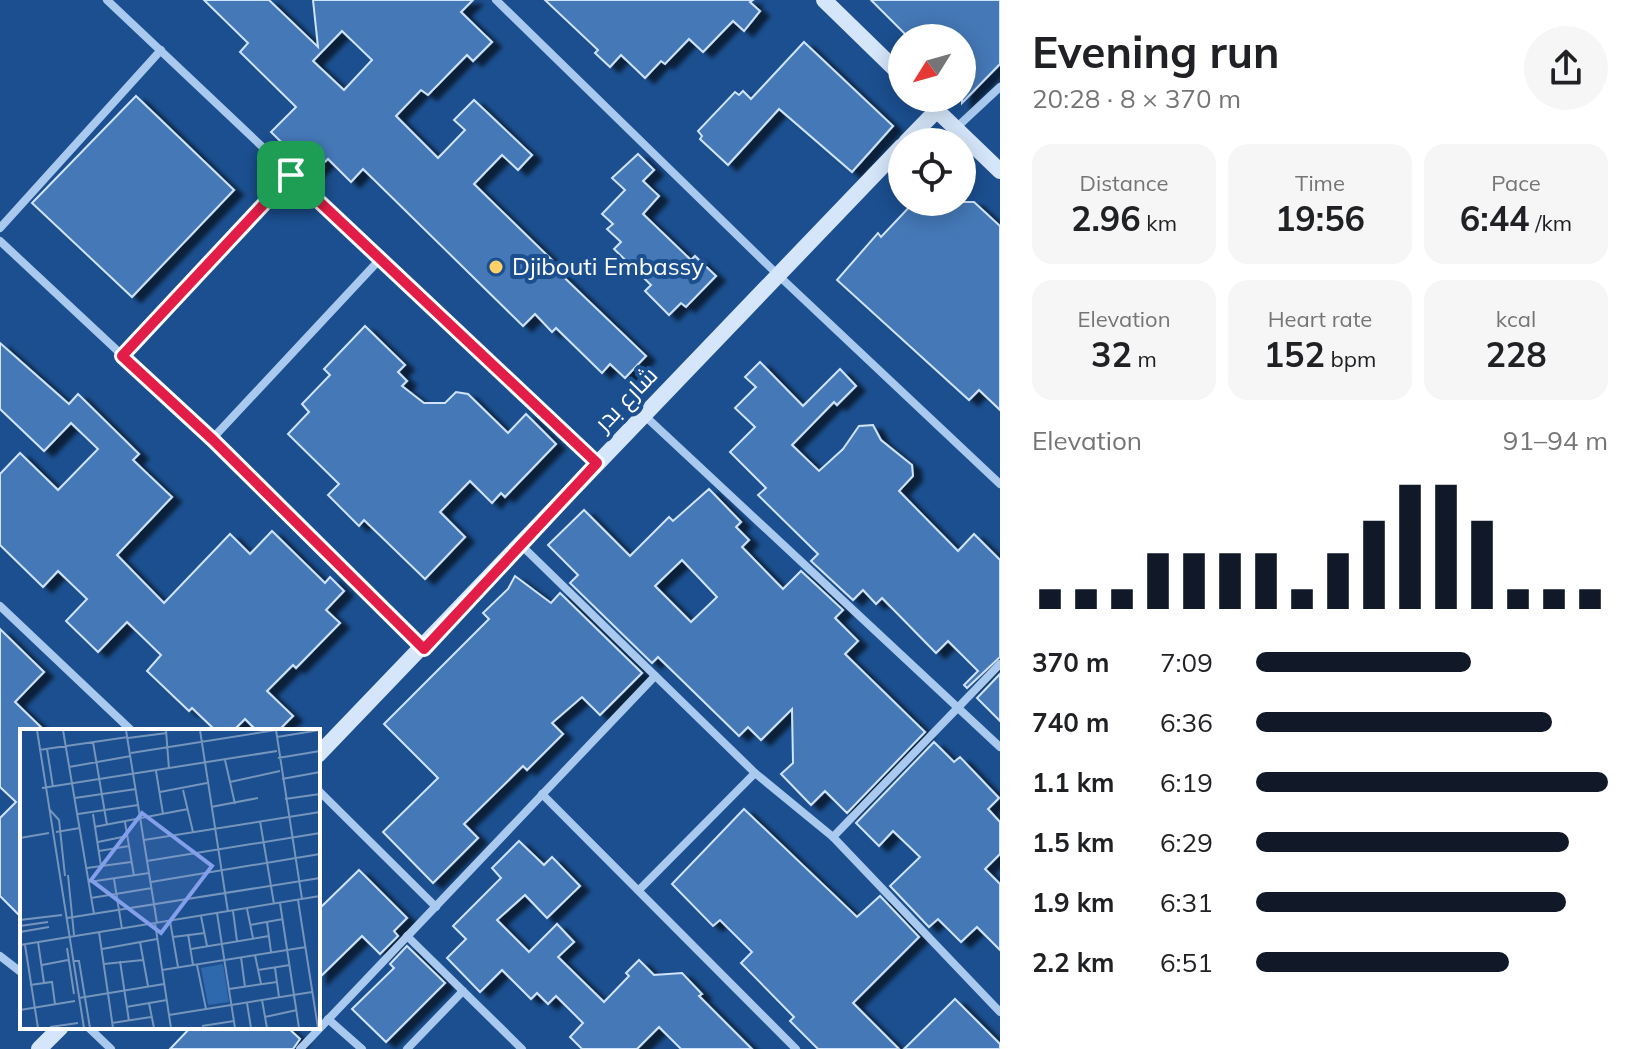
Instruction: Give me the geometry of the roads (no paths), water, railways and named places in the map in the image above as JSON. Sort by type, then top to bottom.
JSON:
[{"type":"street","points":[[107,0],[597,463]]},
{"type":"street","points":[[496,0],[778,275],[1000,484]]},
{"type":"street","points":[[824,0],[888,62]]},
{"type":"street","points":[[0,228],[161,50]]},
{"type":"street","points":[[939,112],[955,128],[1000,87]]},
{"type":"street","points":[[920,128],[935,112]]},
{"type":"street","points":[[976,148],[1000,171]]},
{"type":"street","name":"شارع بدر","points":[[320,753],[424,649],[597,463],[888,161]]},
{"type":"street","points":[[122,356],[291,175]]},
{"type":"street","points":[[0,241],[212,439],[424,649]]},
{"type":"street","points":[[212,439],[382,257]]},
{"type":"street","points":[[645,416],[961,707],[1000,747]]},
{"type":"street","points":[[521,545],[755,773],[833,837],[1000,1012]]},
{"type":"street","points":[[0,606],[130,729]]},
{"type":"street","points":[[833,837],[1000,664]]},
{"type":"street","points":[[320,1028],[655,676]]},
{"type":"street","points":[[639,890],[755,773]]},
{"type":"street","points":[[320,792],[436,907]]},
{"type":"street","points":[[542,794],[796,1049]]},
{"type":"street","points":[[407,936],[522,1049]]},
{"type":"street","points":[[0,956],[20,971]]},
{"type":"street","points":[[407,1049],[463,991]]},
{"type":"street","points":[[328,1019],[362,1049]]},
{"type":"street","points":[[39,1049],[59,1029]]},
{"type":"street","points":[[90,1029],[111,1049]]},
{"type":"street","points":[[300,1049],[319,1029]]},
{"type":"place","name":"Djibouti Embassy","points":[[496,267]]}]
